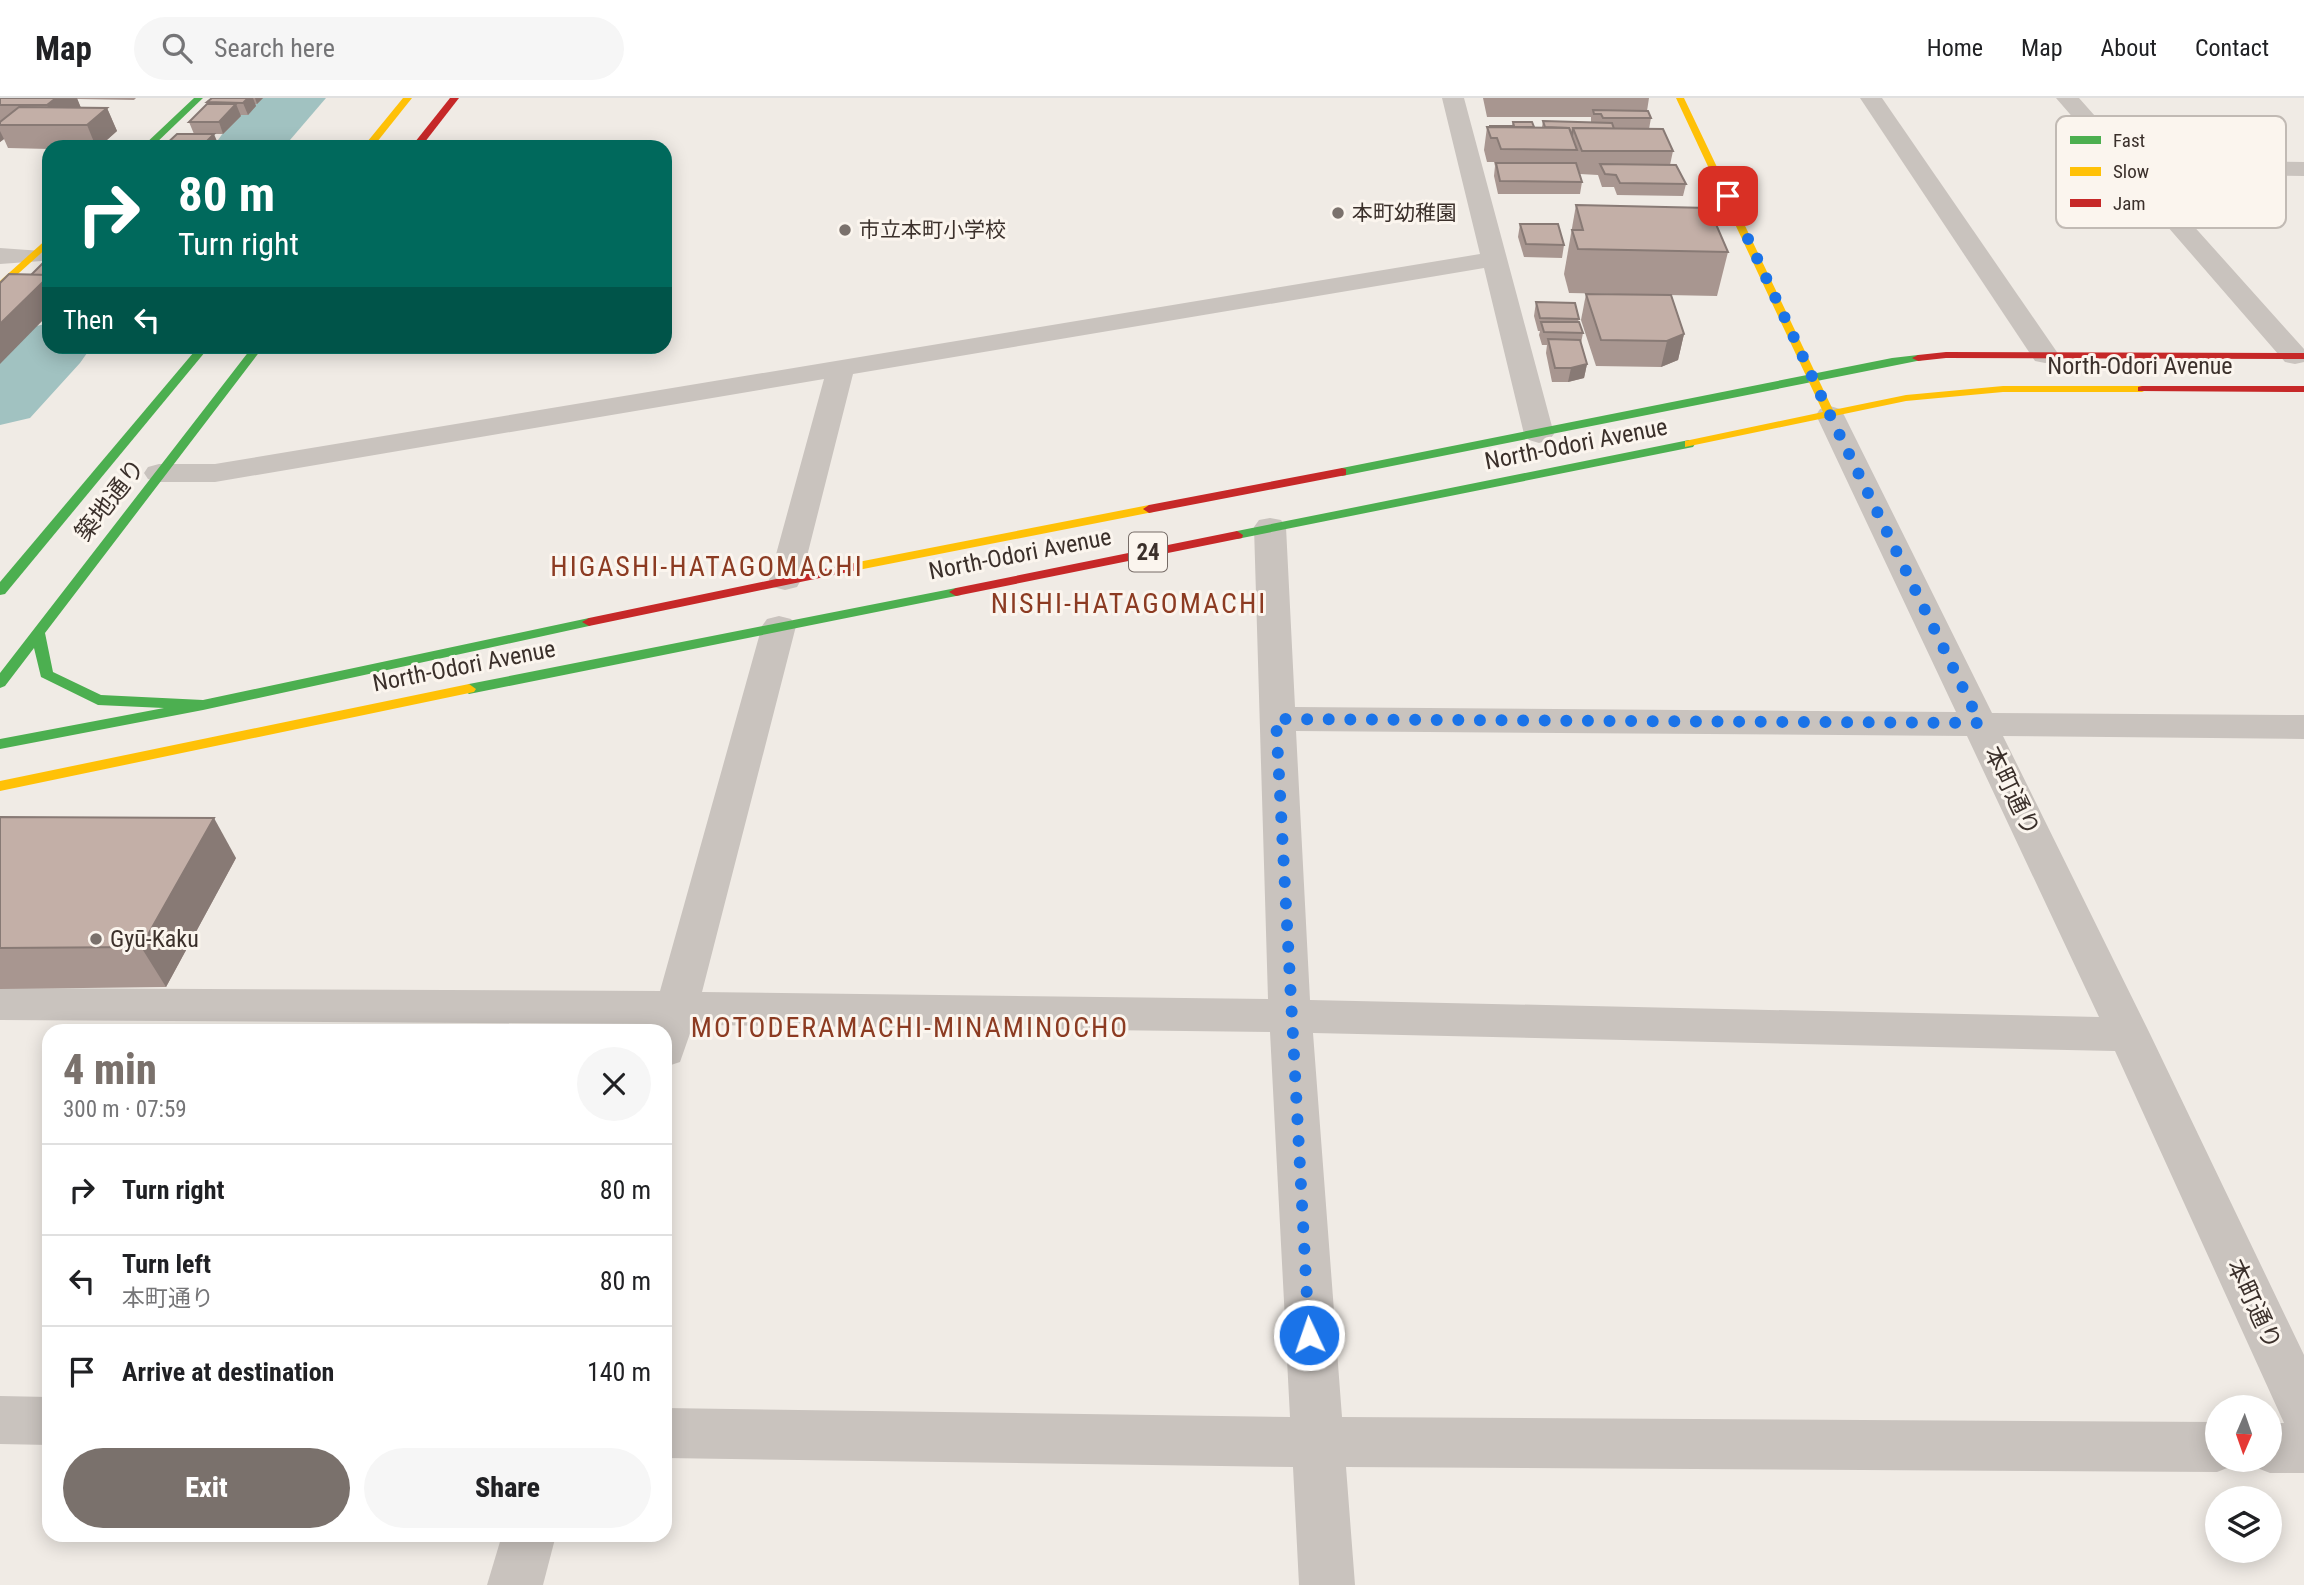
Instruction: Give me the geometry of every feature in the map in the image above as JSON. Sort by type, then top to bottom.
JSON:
[{"type":"main road","points":[[155,140],[199,98]]},
{"type":"main road","points":[[374,140],[408,98]]},
{"type":"main road","points":[[422,140],[455,98]]},
{"type":"main road","name":"本町通り","points":[[1680,98],[1830,415]]},
{"type":"main road","points":[[0,288],[41,248]]},
{"type":"main road","name":"築地通り","points":[[0,591],[198,354]]},
{"type":"main road","name":"築地通り","points":[[0,683],[253,354]]},
{"type":"main road","name":"North-Odori Avenue","points":[[0,744],[203,705],[785,580],[1539,434],[1892,361],[1932,356],[2300,356]]},
{"type":"main road","name":"North-Odori Avenue","points":[[0,786],[1906,398],[2003,389],[2304,390]]},
{"type":"main road","points":[[38,631],[46,674],[98,700],[203,705]]},
{"type":"street","points":[[1453,98],[1539,434]]},
{"type":"street","points":[[1871,98],[2045,355]]},
{"type":"street","points":[[2067,98],[2083,116]]},
{"type":"street","points":[[2286,169],[2304,169]]},
{"type":"street","points":[[2184,228],[2300,356]]},
{"type":"street","points":[[0,256],[41,248]]},
{"type":"street","points":[[159,473],[215,473],[1493,259]]},
{"type":"street","points":[[785,580],[841,368]]},
{"type":"street","name":"本町通り","points":[[1830,415],[2129,1034],[2304,1410]]},
{"type":"street","points":[[1270,527],[1290,1016],[1315,1442],[1327,1585]]},
{"type":"street","points":[[672,1026],[779,626]]},
{"type":"street","points":[[1276,719],[2304,727]]},
{"type":"street","points":[[0,1004],[677,1008],[1290,1016],[2129,1034]]},
{"type":"street","points":[[0,1420],[42,1421]]},
{"type":"street","points":[[672,1433],[1315,1442],[2205,1447]]},
{"type":"street","points":[[2282,1448],[2304,1448]]},
{"type":"street","points":[[515,1585],[527,1542]]},
{"type":"building","points":[[0,98],[56,98],[47,105],[0,105]]},
{"type":"building","points":[[212,98],[248,98],[243,103],[207,102]]},
{"type":"building","points":[[207,104],[236,104],[219,122],[189,122]]},
{"type":"building","points":[[19,107],[107,108],[87,125],[0,125],[0,122]]},
{"type":"building","points":[[1593,110],[1648,111],[1651,118],[1603,118],[1601,114],[1594,114]]},
{"type":"building","points":[[1543,121],[1612,123],[1614,129],[1573,128],[1572,136],[1569,128],[1545,127]]},
{"type":"building","points":[[1513,122],[1532,122],[1534,127],[1490,127],[1514,126]]},
{"type":"building","points":[[1487,127],[1569,128],[1577,150],[1501,149],[1497,138],[1491,138]]},
{"type":"building","points":[[1573,128],[1663,129],[1673,151],[1582,151]]},
{"type":"building","points":[[177,134],[214,134],[208,140],[171,140]]},
{"type":"building","points":[[1496,163],[1576,163],[1582,182],[1500,181]]},
{"type":"building","points":[[1600,164],[1676,165],[1686,184],[1620,183],[1616,175],[1605,174]]},
{"type":"building","points":[[1576,205],[1709,208],[1728,252],[1578,249],[1572,230],[1583,230]]},
{"type":"building","points":[[1520,224],[1558,224],[1564,245],[1526,244]]},
{"type":"building","points":[[42,264],[42,275],[31,275]]},
{"type":"building","points":[[9,274],[42,275],[42,283],[0,324],[0,283]]},
{"type":"building","points":[[1586,294],[1671,295],[1684,334],[1667,341],[1601,340]]},
{"type":"building","points":[[1536,302],[1575,303],[1579,319],[1540,318]]},
{"type":"building","points":[[1541,322],[1579,322],[1583,333],[1544,332]]},
{"type":"building","points":[[1548,339],[1580,340],[1587,364],[1555,368]]},
{"type":"building","points":[[0,817],[214,818],[141,947],[0,948]]},
{"type":"waterway","points":[[254,140],[294,98]]},
{"type":"waterway","points":[[0,400],[44,354]]},
{"type":"traffic: fast","points":[[154,140],[199,98]]},
{"type":"traffic: fast","points":[[0,591],[198,354]]},
{"type":"traffic: fast","points":[[0,683],[253,354]]},
{"type":"traffic: fast","points":[[1342,472],[1892,361],[1918,358]]},
{"type":"traffic: fast","points":[[1237,535],[1689,444]]},
{"type":"traffic: fast","points":[[469,689],[956,592]]},
{"type":"traffic: fast","points":[[0,744],[203,705],[589,622]]},
{"type":"traffic: fast","points":[[38,631],[46,674],[98,700],[203,705]]},
{"type":"traffic: slow","points":[[374,140],[408,98]]},
{"type":"traffic: slow","points":[[1680,98],[1830,415]]},
{"type":"traffic: slow","points":[[0,287],[42,247]]},
{"type":"traffic: slow","points":[[1689,444],[1906,398],[2003,389],[2142,389]]},
{"type":"traffic: slow","points":[[853,567],[1149,509]]},
{"type":"traffic: slow","points":[[0,786],[469,689]]},
{"type":"traffic: jam","points":[[422,140],[455,98]]},
{"type":"traffic: jam","points":[[1918,358],[1946,355],[2304,356]]},
{"type":"traffic: jam","points":[[2142,389],[2304,389]]},
{"type":"traffic: jam","points":[[1149,509],[1342,472]]},
{"type":"traffic: jam","points":[[956,592],[1237,535]]},
{"type":"traffic: jam","points":[[589,622],[853,567]]},
{"type":"place","name":"本町幼稚園","points":[[1338,213]]},
{"type":"place","name":"市立本町小学校","points":[[845,230]]},
{"type":"place","name":"Gyū-Kaku","points":[[96,939]]},
{"type":"district","name":"HIGASHI-HATAGOMACHI","points":[[707,566]]},
{"type":"district","name":"NISHI-HATAGOMACHI","points":[[1129,603]]},
{"type":"district","name":"MOTODERAMACHI-MINAMINOCHO","points":[[910,1027]]},
{"type":"route","points":[[1309,1335],[1276,719],[1980,723],[1830,415],[1728,196]]}]
